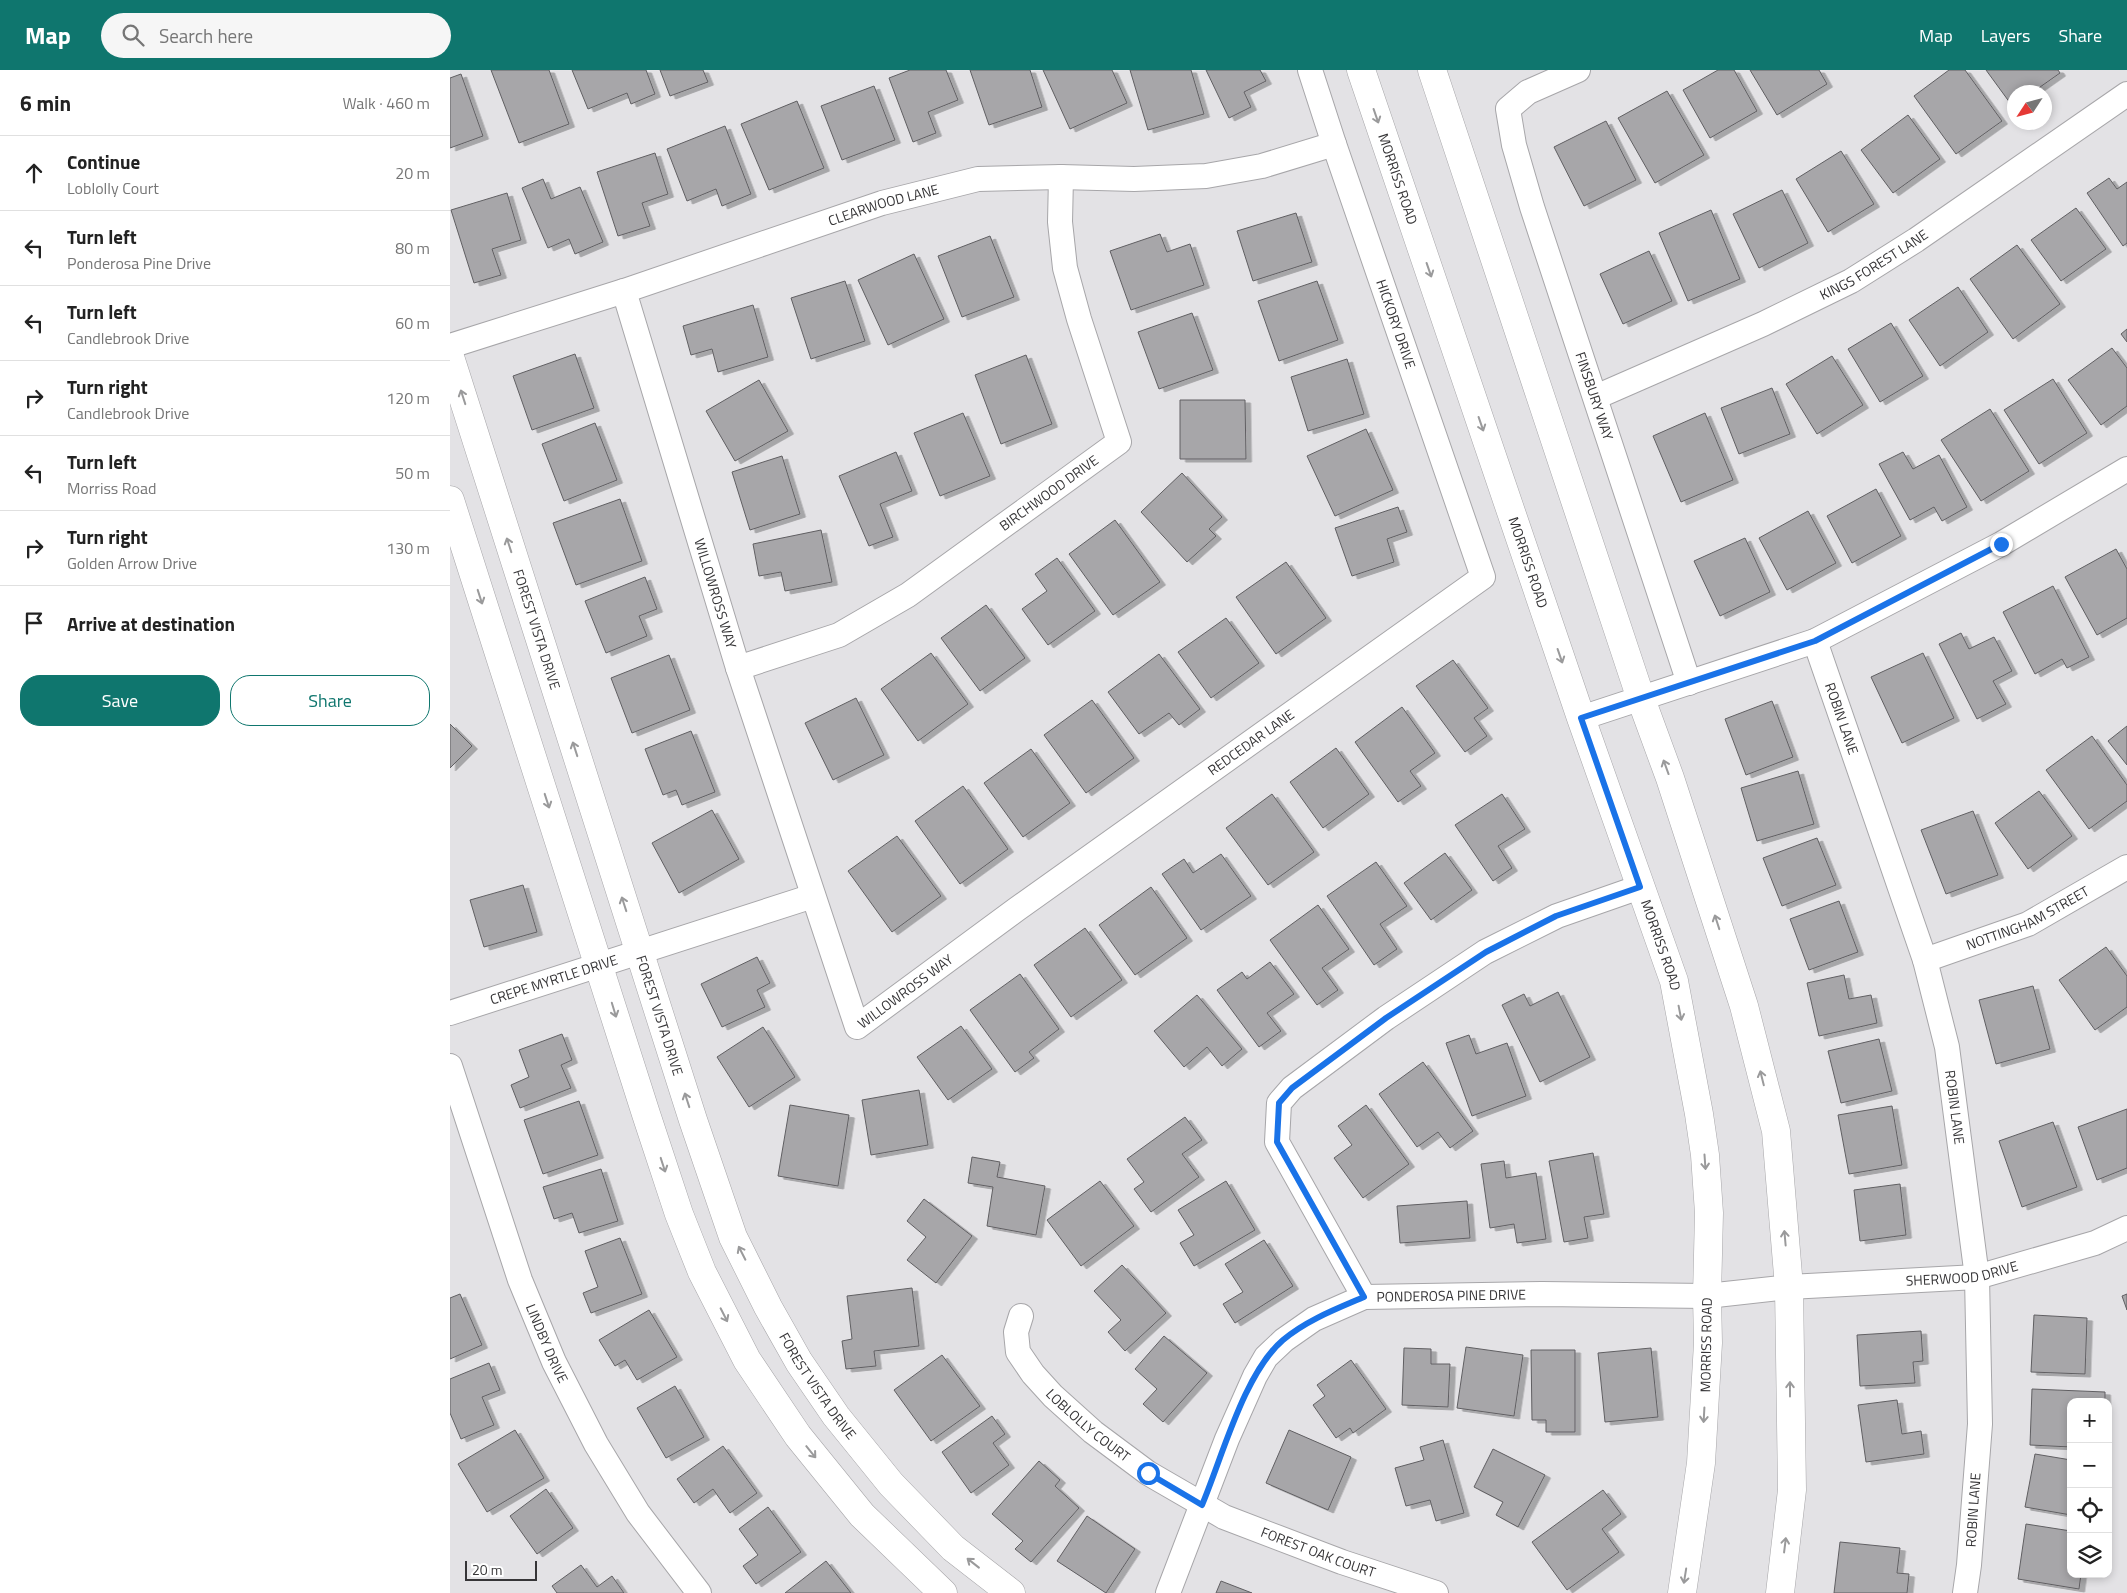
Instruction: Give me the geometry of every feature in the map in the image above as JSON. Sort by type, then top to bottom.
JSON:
[{"type":"main road","name":"MORRISS ROAD","points":[[1361,70],[1581,718],[1674,982],[1695,1086],[1705,1155],[1708,1213],[1708,1343],[1701,1463],[1682,1593]]},
{"type":"main road","points":[[1432,70],[1641,699],[1670,778],[1744,1006],[1773,1121],[1789,1286],[1792,1490],[1780,1593]]},
{"type":"main road","name":"FOREST VISTA DRIVE","points":[[450,357],[712,1178],[733,1237],[768,1307],[799,1362],[841,1422],[891,1484],[954,1548],[1011,1593]]},
{"type":"main road","points":[[450,500],[680,1214],[702,1272],[747,1360],[798,1436],[862,1515],[944,1593]]},
{"type":"street","name":"HICKORY DRIVE","points":[[1310,70],[1483,577]]},
{"type":"street","name":"FINSBURY WAY","points":[[1578,70],[1528,92],[1508,109],[1514,145],[1532,208],[1689,683]]},
{"type":"street","name":"KINGS FOREST LANE","points":[[1596,397],[1763,324],[1851,281],[1916,240],[2127,94]]},
{"type":"street","name":"CLEARWOOD LANE","points":[[450,346],[624,291],[891,201],[978,179],[1061,177],[1134,179],[1206,176],[1262,166],[1334,144]]},
{"type":"street","name":"BIRCHWOOD DRIVE","points":[[738,668],[839,635],[908,595],[1119,442],[1079,319],[1065,268],[1060,222],[1061,177]]},
{"type":"street","name":"WILLOWROSS WAY","points":[[624,291],[738,668],[857,1027],[1017,909]]},
{"type":"street","points":[[1581,718],[1815,641],[2001,544],[2127,469]]},
{"type":"street","name":"REDCEDAR LANE","points":[[1017,909],[1483,577]]},
{"type":"street","name":"ROBIN LANE","points":[[1815,641],[1925,960],[1947,1048],[1976,1277],[1980,1424],[1969,1564],[1964,1593]]},
{"type":"street","name":"NOTTINGHAM STREET","points":[[1925,960],[2028,924],[2124,875]]},
{"type":"street","points":[[1364,1297],[1277,1142],[1279,1103],[1292,1088],[1386,1018],[1486,952],[1556,916],[1640,887]]},
{"type":"street","name":"CREPE MYRTLE DRIVE","points":[[450,1013],[599,963],[813,896]]},
{"type":"street","name":"LINDBY DRIVE","points":[[450,1066],[520,1280],[554,1362],[596,1444],[638,1513],[699,1593]]},
{"type":"street","name":"SHERWOOD DRIVE","points":[[1789,1286],[1976,1277],[2096,1243],[2127,1228]]},
{"type":"street","name":"PONDEROSA PINE DRIVE","points":[[1168,1593],[1235,1421],[1255,1376],[1266,1357],[1284,1340],[1314,1319],[1364,1297],[1532,1294],[1707,1296],[1789,1286]]},
{"type":"street","name":"LOBLOLLY COURT","points":[[1021,1316],[1016,1332],[1018,1352],[1032,1374],[1053,1396],[1118,1452],[1202,1505]]},
{"type":"street","name":"FOREST OAK COURT","points":[[1202,1505],[1224,1517],[1342,1562],[1436,1593]]},
{"type":"building","points":[[491,70],[549,70],[569,124],[519,143]]},
{"type":"building","points":[[572,70],[646,70],[655,94],[631,104],[627,93],[588,109]]},
{"type":"building","points":[[660,70],[703,70],[708,82],[670,96]]},
{"type":"building","points":[[910,70],[946,70],[958,100],[928,112],[936,133],[913,142],[889,78]]},
{"type":"building","points":[[970,70],[1030,70],[1042,107],[989,125]]},
{"type":"building","points":[[1043,70],[1112,70],[1127,103],[1070,129]]},
{"type":"building","points":[[1130,70],[1191,70],[1204,114],[1148,130]]},
{"type":"building","points":[[1206,70],[1260,70],[1266,81],[1244,92],[1251,107],[1229,118]]},
{"type":"building","points":[[1718,70],[1734,70],[1757,111],[1710,138],[1683,90]]},
{"type":"building","points":[[1750,70],[1819,70],[1827,84],[1777,115]]},
{"type":"building","points":[[1949,70],[1965,70],[2002,121],[1956,154],[1914,96]]},
{"type":"building","points":[[1986,70],[2058,70],[2060,73],[2043,85],[2007,85],[2007,99]]},
{"type":"building","points":[[461,74],[483,136],[450,148],[450,78]]},
{"type":"building","points":[[874,86],[895,140],[842,160],[821,106]]},
{"type":"building","points":[[1667,91],[1704,155],[1655,183],[1618,118]]},
{"type":"building","points":[[797,101],[824,168],[769,190],[741,124]]},
{"type":"building","points":[[1908,115],[1940,159],[1893,193],[1861,150]]},
{"type":"building","points":[[1606,121],[1636,180],[1584,206],[1554,147]]},
{"type":"building","points":[[725,126],[751,194],[722,206],[716,189],[687,201],[667,149]]},
{"type":"building","points":[[1841,151],[1874,204],[1828,232],[1796,179]]},
{"type":"building","points":[[655,153],[668,194],[642,203],[650,226],[618,236],[597,172]]},
{"type":"building","points":[[2109,178],[2117,189],[2127,182],[2127,243],[2123,246],[2087,193]]},
{"type":"building","points":[[543,179],[551,199],[580,187],[603,242],[575,254],[569,239],[548,248],[522,188]]},
{"type":"building","points":[[1782,190],[1808,243],[1759,268],[1733,214]]},
{"type":"building","points":[[507,193],[521,240],[492,249],[501,275],[474,283],[451,210]]},
{"type":"building","points":[[2076,208],[2106,249],[2061,281],[2031,240]]},
{"type":"building","points":[[1711,210],[1740,279],[1688,301],[1659,233]]},
{"type":"building","points":[[1296,213],[1312,262],[1253,281],[1237,231]]},
{"type":"building","points":[[1160,234],[1167,252],[1190,244],[1204,285],[1131,310],[1110,251]]},
{"type":"building","points":[[990,236],[1014,297],[962,317],[938,256]]},
{"type":"building","points":[[2017,245],[2060,304],[2013,339],[1970,279]]},
{"type":"building","points":[[1649,251],[1672,301],[1623,324],[1600,274]]},
{"type":"building","points":[[914,254],[944,319],[888,345],[858,280]]},
{"type":"building","points":[[845,281],[865,341],[811,359],[791,298]]},
{"type":"building","points":[[1317,281],[1338,340],[1279,361],[1258,301]]},
{"type":"building","points":[[1958,287],[1988,332],[1940,366],[1909,320]]},
{"type":"building","points":[[753,305],[768,357],[718,372],[712,349],[691,355],[683,326]]},
{"type":"building","points":[[1192,313],[1213,370],[1159,389],[1138,332]]},
{"type":"building","points":[[1891,323],[1923,376],[1880,402],[1848,349]]},
{"type":"building","points":[[2127,329],[2127,342],[2121,334]]},
{"type":"building","points":[[2112,348],[2127,368],[2127,406],[2101,425],[2068,380]]},
{"type":"building","points":[[575,354],[594,408],[532,430],[513,376]]},
{"type":"building","points":[[1026,355],[1052,424],[1001,444],[975,375]]},
{"type":"building","points":[[1832,356],[1863,405],[1817,434],[1786,384]]},
{"type":"building","points":[[1347,359],[1364,414],[1308,431],[1291,377]]},
{"type":"building","points":[[2053,379],[2087,433],[2039,464],[2004,410]]},
{"type":"building","points":[[759,380],[788,431],[735,461],[706,411]]},
{"type":"building","points":[[1772,388],[1790,434],[1739,454],[1721,408]]},
{"type":"building","points":[[1180,400],[1245,400],[1246,459],[1180,459]]},
{"type":"building","points":[[1990,409],[2029,471],[1981,501],[1941,440]]},
{"type":"building","points":[[963,413],[990,476],[940,496],[914,433]]},
{"type":"building","points":[[1705,413],[1733,480],[1681,502],[1653,436]]},
{"type":"building","points":[[595,423],[617,480],[564,501],[542,444]]},
{"type":"building","points":[[1366,429],[1393,490],[1335,516],[1307,456]]},
{"type":"building","points":[[896,452],[912,491],[880,504],[893,537],[869,546],[839,476]]},
{"type":"building","points":[[1903,452],[1913,469],[1939,455],[1967,507],[1942,521],[1934,507],[1910,520],[1879,464]]},
{"type":"building","points":[[782,456],[800,514],[750,530],[732,472]]},
{"type":"building","points":[[1182,473],[1222,517],[1209,529],[1216,536],[1187,562],[1141,512]]},
{"type":"building","points":[[1876,489],[1901,536],[1852,563],[1827,516]]},
{"type":"building","points":[[620,499],[642,561],[576,585],[553,523]]},
{"type":"building","points":[[1398,507],[1407,532],[1387,539],[1394,562],[1352,576],[1335,528]]},
{"type":"building","points":[[1808,511],[1836,563],[1787,590],[1759,538]]},
{"type":"building","points":[[1115,520],[1160,582],[1113,615],[1069,554]]},
{"type":"building","points":[[821,530],[832,582],[785,591],[781,572],[759,576],[753,544]]},
{"type":"building","points":[[1745,538],[1770,592],[1720,616],[1694,561]]},
{"type":"building","points":[[2116,549],[2127,569],[2127,618],[2097,635],[2065,577]]},
{"type":"building","points":[[1057,558],[1095,611],[1048,645],[1022,609],[1047,591],[1035,574]]},
{"type":"building","points":[[1286,562],[1326,618],[1276,654],[1236,597]]},
{"type":"building","points":[[645,577],[657,609],[639,616],[647,636],[606,653],[585,601]]},
{"type":"building","points":[[2053,586],[2089,657],[2067,668],[2062,659],[2035,674],[2003,612]]},
{"type":"building","points":[[986,605],[1025,658],[980,691],[941,638]]},
{"type":"building","points":[[1226,618],[1259,663],[1211,698],[1178,652]]},
{"type":"building","points":[[1961,633],[1969,649],[1994,637],[2012,671],[1993,681],[2006,704],[1977,719],[1939,644]]},
{"type":"building","points":[[931,653],[968,704],[918,741],[881,689]]},
{"type":"building","points":[[1923,653],[1954,718],[1902,743],[1871,677]]},
{"type":"building","points":[[1159,654],[1200,709],[1179,725],[1169,713],[1139,734],[1108,692]]},
{"type":"building","points":[[669,655],[690,710],[632,733],[611,678]]},
{"type":"building","points":[[1453,660],[1488,708],[1474,718],[1487,736],[1465,752],[1416,686]]},
{"type":"building","points":[[856,698],[884,755],[833,780],[805,723]]},
{"type":"building","points":[[1092,700],[1134,758],[1086,793],[1044,735]]},
{"type":"building","points":[[1772,701],[1793,757],[1746,775],[1725,719]]},
{"type":"building","points":[[1402,707],[1435,753],[1410,771],[1421,786],[1398,802],[1355,742]]},
{"type":"building","points":[[450,724],[472,746],[450,768]]},
{"type":"building","points":[[2127,726],[2127,765],[2108,741]]},
{"type":"building","points":[[691,731],[715,792],[682,805],[676,790],[663,795],[645,749]]},
{"type":"building","points":[[2092,736],[2127,785],[2127,801],[2089,829],[2046,770]]},
{"type":"building","points":[[1336,748],[1369,794],[1323,828],[1290,782]]},
{"type":"building","points":[[1031,749],[1070,803],[1023,837],[984,783]]},
{"type":"building","points":[[1798,771],[1814,824],[1757,841],[1741,788]]},
{"type":"building","points":[[963,786],[1008,849],[960,884],[915,821]]},
{"type":"building","points":[[2039,791],[2072,836],[2028,869],[1995,823]]},
{"type":"building","points":[[1272,794],[1314,852],[1268,885],[1226,828]]},
{"type":"building","points":[[1502,794],[1525,829],[1498,846],[1512,868],[1493,881],[1455,825]]},
{"type":"building","points":[[712,810],[739,859],[679,893],[652,843]]},
{"type":"building","points":[[1973,811],[1998,875],[1946,894],[1921,830]]},
{"type":"building","points":[[897,836],[941,896],[892,932],[848,871]]},
{"type":"building","points":[[1817,838],[1836,885],[1782,906],[1763,858]]},
{"type":"building","points":[[1445,853],[1472,890],[1431,920],[1404,883]]},
{"type":"building","points":[[1221,854],[1251,896],[1201,930],[1162,874],[1184,859],[1193,873]]},
{"type":"building","points":[[1376,862],[1407,906],[1380,924],[1397,949],[1374,965],[1327,896]]},
{"type":"building","points":[[523,885],[537,932],[484,947],[470,900]]},
{"type":"building","points":[[1151,887],[1187,938],[1135,975],[1099,925]]},
{"type":"building","points":[[1839,901],[1858,952],[1809,970],[1790,919]]},
{"type":"building","points":[[1318,905],[1349,949],[1322,968],[1338,990],[1317,1005],[1270,940]]},
{"type":"building","points":[[1085,928],[1122,980],[1071,1017],[1034,965]]},
{"type":"building","points":[[2106,947],[2127,976],[2127,1007],[2095,1030],[2059,980]]},
{"type":"building","points":[[757,957],[770,983],[757,990],[765,1007],[722,1027],[701,984]]},
{"type":"building","points":[[1270,962],[1294,994],[1267,1013],[1281,1031],[1259,1047],[1217,990],[1242,972],[1247,979]]},
{"type":"building","points":[[1020,974],[1059,1029],[1029,1052],[1034,1058],[1015,1072],[970,1010]]},
{"type":"building","points":[[1844,975],[1849,999],[1871,995],[1877,1023],[1819,1036],[1807,983]]},
{"type":"building","points":[[2033,986],[2050,1049],[1996,1064],[1979,1000]]},
{"type":"building","points":[[1558,992],[1590,1057],[1540,1082],[1502,1005],[1524,994],[1530,1006]]},
{"type":"building","points":[[1197,995],[1242,1049],[1222,1066],[1207,1047],[1184,1067],[1154,1031]]},
{"type":"building","points":[[961,1026],[992,1069],[948,1100],[917,1057]]},
{"type":"building","points":[[763,1027],[795,1077],[749,1107],[717,1057]]},
{"type":"building","points":[[562,1034],[572,1060],[561,1065],[571,1088],[520,1108],[511,1085],[529,1077],[519,1050]]},
{"type":"building","points":[[1469,1035],[1476,1054],[1507,1043],[1526,1096],[1472,1116],[1446,1043]]},
{"type":"building","points":[[1879,1039],[1892,1091],[1841,1103],[1828,1051]]},
{"type":"building","points":[[1423,1062],[1473,1131],[1450,1148],[1438,1132],[1417,1147],[1379,1094]]},
{"type":"building","points":[[919,1090],[928,1145],[871,1155],[862,1100]]},
{"type":"building","points":[[579,1101],[598,1155],[543,1174],[524,1120]]},
{"type":"building","points":[[790,1105],[849,1115],[838,1186],[778,1176]]},
{"type":"building","points":[[1366,1105],[1409,1164],[1363,1198],[1334,1158],[1352,1145],[1338,1126]]},
{"type":"building","points":[[1892,1106],[1902,1165],[1849,1174],[1838,1115]]},
{"type":"building","points":[[2127,1109],[2127,1168],[2097,1180],[2078,1127]]},
{"type":"building","points":[[1185,1117],[1202,1140],[1182,1154],[1199,1177],[1151,1212],[1134,1189],[1144,1182],[1127,1159]]},
{"type":"building","points":[[2053,1122],[2077,1187],[2022,1207],[1999,1141]]},
{"type":"building","points":[[1593,1153],[1604,1214],[1584,1217],[1588,1238],[1564,1242],[1549,1161]]},
{"type":"building","points":[[972,1157],[1000,1162],[997,1177],[1045,1186],[1036,1235],[987,1226],[993,1187],[968,1183]]},
{"type":"building","points":[[1504,1161],[1506,1178],[1536,1173],[1546,1239],[1517,1243],[1514,1224],[1490,1228],[1481,1164]]},
{"type":"building","points":[[601,1169],[618,1221],[579,1233],[572,1213],[554,1219],[543,1187]]},
{"type":"building","points":[[1100,1181],[1134,1226],[1081,1266],[1047,1220]]},
{"type":"building","points":[[1226,1181],[1255,1230],[1194,1266],[1180,1243],[1194,1235],[1178,1210]]},
{"type":"building","points":[[1900,1184],[1906,1235],[1860,1241],[1854,1190]]},
{"type":"building","points":[[924,1199],[972,1236],[936,1283],[907,1260],[926,1237],[907,1221]]},
{"type":"building","points":[[1467,1201],[1470,1238],[1400,1243],[1397,1206]]},
{"type":"building","points":[[620,1238],[642,1294],[591,1313],[583,1293],[598,1287],[585,1251]]},
{"type":"building","points":[[1264,1240],[1293,1286],[1235,1323],[1223,1304],[1243,1292],[1225,1264]]},
{"type":"building","points":[[1122,1265],[1166,1313],[1125,1351],[1108,1332],[1121,1320],[1094,1291]]},
{"type":"building","points":[[912,1288],[919,1346],[874,1351],[876,1366],[846,1369],[842,1341],[852,1339],[847,1296]]},
{"type":"building","points":[[460,1294],[482,1345],[450,1359],[450,1298]]},
{"type":"building","points":[[2127,1294],[2127,1310],[2122,1296]]},
{"type":"building","points":[[649,1310],[677,1357],[637,1380],[625,1360],[615,1366],[599,1340]]},
{"type":"building","points":[[2034,1315],[2087,1318],[2085,1374],[2031,1372]]},
{"type":"building","points":[[1921,1331],[1923,1361],[1913,1362],[1915,1383],[1860,1386],[1857,1335]]},
{"type":"building","points":[[1164,1336],[1207,1373],[1163,1422],[1143,1404],[1157,1389],[1135,1369]]},
{"type":"building","points":[[1466,1347],[1523,1355],[1514,1416],[1457,1408]]},
{"type":"building","points":[[1404,1348],[1431,1349],[1431,1364],[1450,1364],[1448,1407],[1402,1405]]},
{"type":"building","points":[[1651,1348],[1658,1417],[1605,1422],[1598,1353]]},
{"type":"building","points":[[1531,1350],[1575,1350],[1575,1432],[1546,1432],[1546,1420],[1532,1420]]},
{"type":"building","points":[[942,1355],[980,1406],[931,1441],[894,1390]]},
{"type":"building","points":[[1351,1360],[1386,1409],[1353,1433],[1350,1428],[1336,1438],[1313,1405],[1325,1396],[1317,1385]]},
{"type":"building","points":[[489,1363],[500,1390],[482,1397],[494,1425],[461,1439],[450,1413],[450,1379]]},
{"type":"building","points":[[675,1386],[704,1437],[666,1458],[637,1408]]},
{"type":"building","points":[[2032,1389],[2105,1392],[2105,1398],[2067,1398],[2067,1447],[2030,1445]]},
{"type":"building","points":[[1897,1400],[1902,1434],[1921,1431],[1924,1454],[1866,1462],[1858,1405]]},
{"type":"building","points":[[992,1416],[1005,1434],[993,1443],[1009,1465],[971,1493],[942,1452]]},
{"type":"building","points":[[515,1430],[544,1478],[487,1512],[458,1464]]},
{"type":"building","points":[[1289,1430],[1351,1457],[1328,1510],[1266,1483]]},
{"type":"building","points":[[1443,1440],[1464,1513],[1436,1521],[1430,1500],[1406,1506],[1395,1468],[1424,1460],[1420,1447]]},
{"type":"building","points":[[723,1446],[757,1493],[730,1513],[713,1489],[694,1503],[677,1479]]},
{"type":"building","points":[[1493,1449],[1545,1475],[1518,1527],[1496,1515],[1503,1502],[1474,1487]]},
{"type":"building","points":[[2035,1454],[2067,1459],[2067,1514],[2025,1507]]},
{"type":"building","points":[[1039,1461],[1060,1480],[1055,1486],[1079,1508],[1031,1562],[1015,1549],[1023,1541],[992,1514]]},
{"type":"building","points":[[546,1489],[573,1528],[537,1554],[510,1516]]},
{"type":"building","points":[[1603,1490],[1621,1514],[1602,1529],[1619,1552],[1567,1590],[1532,1542]]},
{"type":"building","points":[[768,1507],[801,1552],[756,1584],[743,1566],[758,1555],[739,1529]]},
{"type":"building","points":[[1087,1516],[1135,1549],[1106,1593],[1057,1561]]},
{"type":"building","points":[[2026,1524],[2067,1530],[2067,1578],[2080,1578],[2079,1589],[2018,1579]]},
{"type":"building","points":[[1840,1542],[1900,1548],[1897,1573],[1909,1574],[1907,1593],[1834,1593]]},
{"type":"building","points":[[826,1561],[851,1593],[785,1593]]},
{"type":"building","points":[[581,1565],[597,1587],[612,1576],[624,1593],[557,1593],[552,1586]]},
{"type":"building","points":[[1221,1581],[1252,1593],[1216,1593]]},
{"type":"route","points":[[1148,1473],[1202,1505],[1227,1439],[1255,1376],[1266,1357],[1284,1340],[1314,1319],[1364,1297],[1277,1142],[1279,1103],[1292,1088],[1386,1018],[1486,952],[1556,916],[1640,887],[1581,718],[1815,641],[2001,544]]}]
